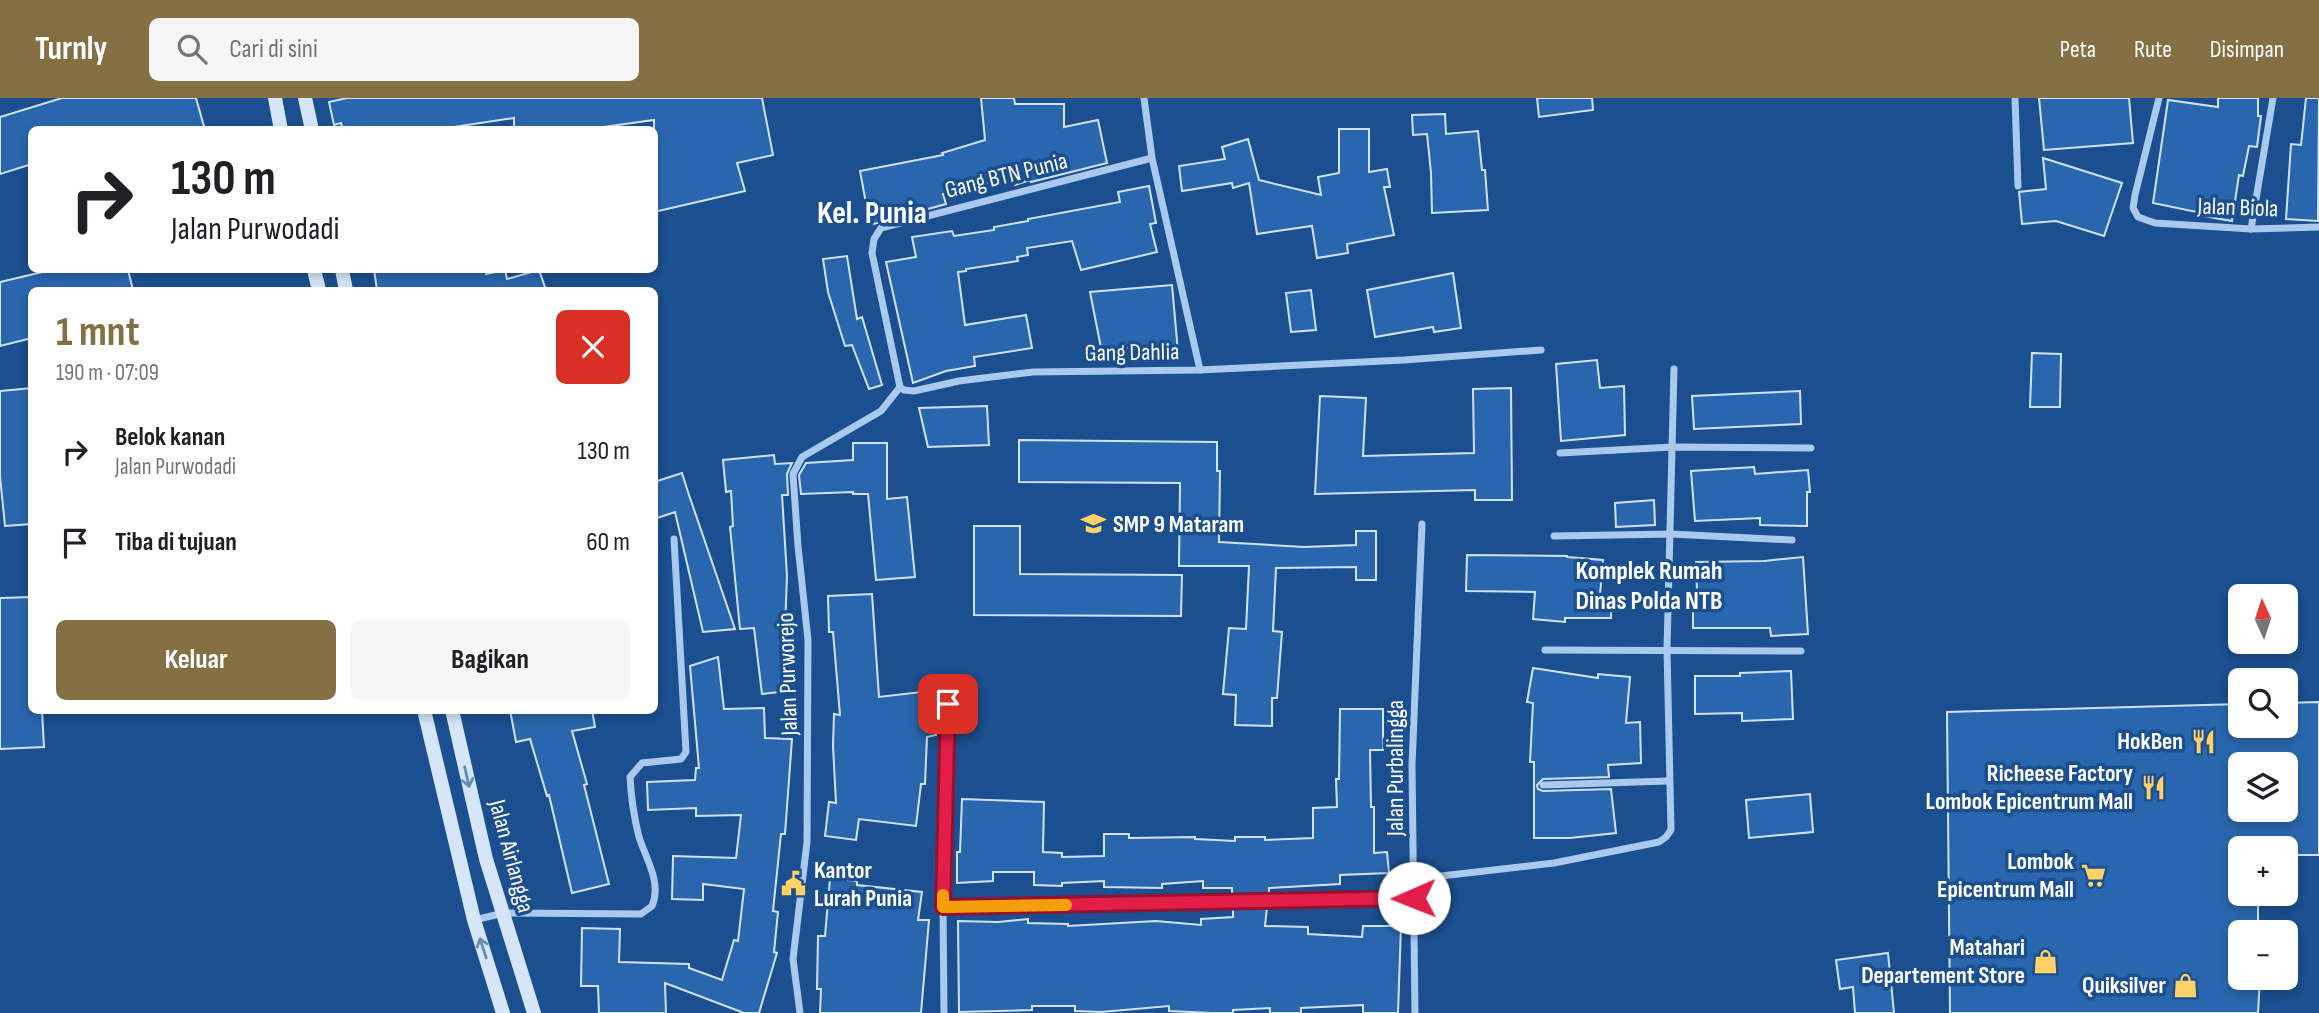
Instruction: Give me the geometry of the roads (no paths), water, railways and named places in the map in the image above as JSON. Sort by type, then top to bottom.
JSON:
[{"type":"main road","points":[[275,98],[280,126]]},
{"type":"main road","points":[[305,98],[311,126]]},
{"type":"main road","name":"Jalan Airlangga","points":[[425,714],[474,920],[503,1013]]},
{"type":"main road","name":"Jalan Airlangga","points":[[453,714],[486,859],[534,1013]]},
{"type":"street","name":"Gang Dahlia","points":[[900,387],[914,391],[959,381],[1033,372],[1200,370],[1152,158],[1144,98]]},
{"type":"street","points":[[2015,98],[2018,186]]},
{"type":"street","name":"Jalan Biola","points":[[2159,98],[2133,208],[2138,218],[2155,223],[2251,229],[2319,227]]},
{"type":"street","points":[[2251,229],[2273,98]]},
{"type":"street","name":"Gang BTN Punia","points":[[900,387],[872,253],[874,239],[881,228],[1152,158]]},
{"type":"street","points":[[1200,370],[1541,350]]},
{"type":"street","points":[[1415,878],[1554,863],[1659,842],[1671,830],[1667,649],[1674,369]]},
{"type":"street","name":"Jalan Purworejo","points":[[800,1013],[793,959],[807,842],[808,640],[793,474],[802,457],[881,411],[900,387]]},
{"type":"street","points":[[1560,453],[1673,447],[1811,448]]},
{"type":"street","name":"Jalan Purbalingga","points":[[1415,1013],[1412,765],[1422,524]]},
{"type":"street","points":[[1554,537],[1671,534],[1791,540]]},
{"type":"street","points":[[474,920],[504,913],[641,914],[652,906],[655,886],[631,801],[630,777],[642,763],[681,759],[686,752],[674,538]]},
{"type":"street","points":[[1545,650],[1801,650]]},
{"type":"street","points":[[944,1013],[943,907],[948,704],[952,690],[960,680]]},
{"type":"street","points":[[1543,785],[1668,781]]},
{"type":"street","points":[[943,907],[1414,898]]},
{"type":"place","name":"SMP 9 Mataram","points":[[1093,524]]},
{"type":"place","name":"HokBen","points":[[2203,741]]},
{"type":"place","name":"Richeese Factory Lombok Epicentrum Mall","points":[[2153,787]]},
{"type":"place","name":"Lombok Epicentrum Mall","points":[[2094,875]]},
{"type":"place","name":"Kantor Lurah Punia","points":[[794,884]]},
{"type":"place","name":"Matahari Departement Store","points":[[2045,961]]},
{"type":"place","name":"Quiksilver","points":[[2186,985]]},
{"type":"district","name":"Kel. Punia","points":[[872,212]]},
{"type":"district","name":"Komplek Rumah Dinas Polda NTB","points":[[1649,585]]}]
